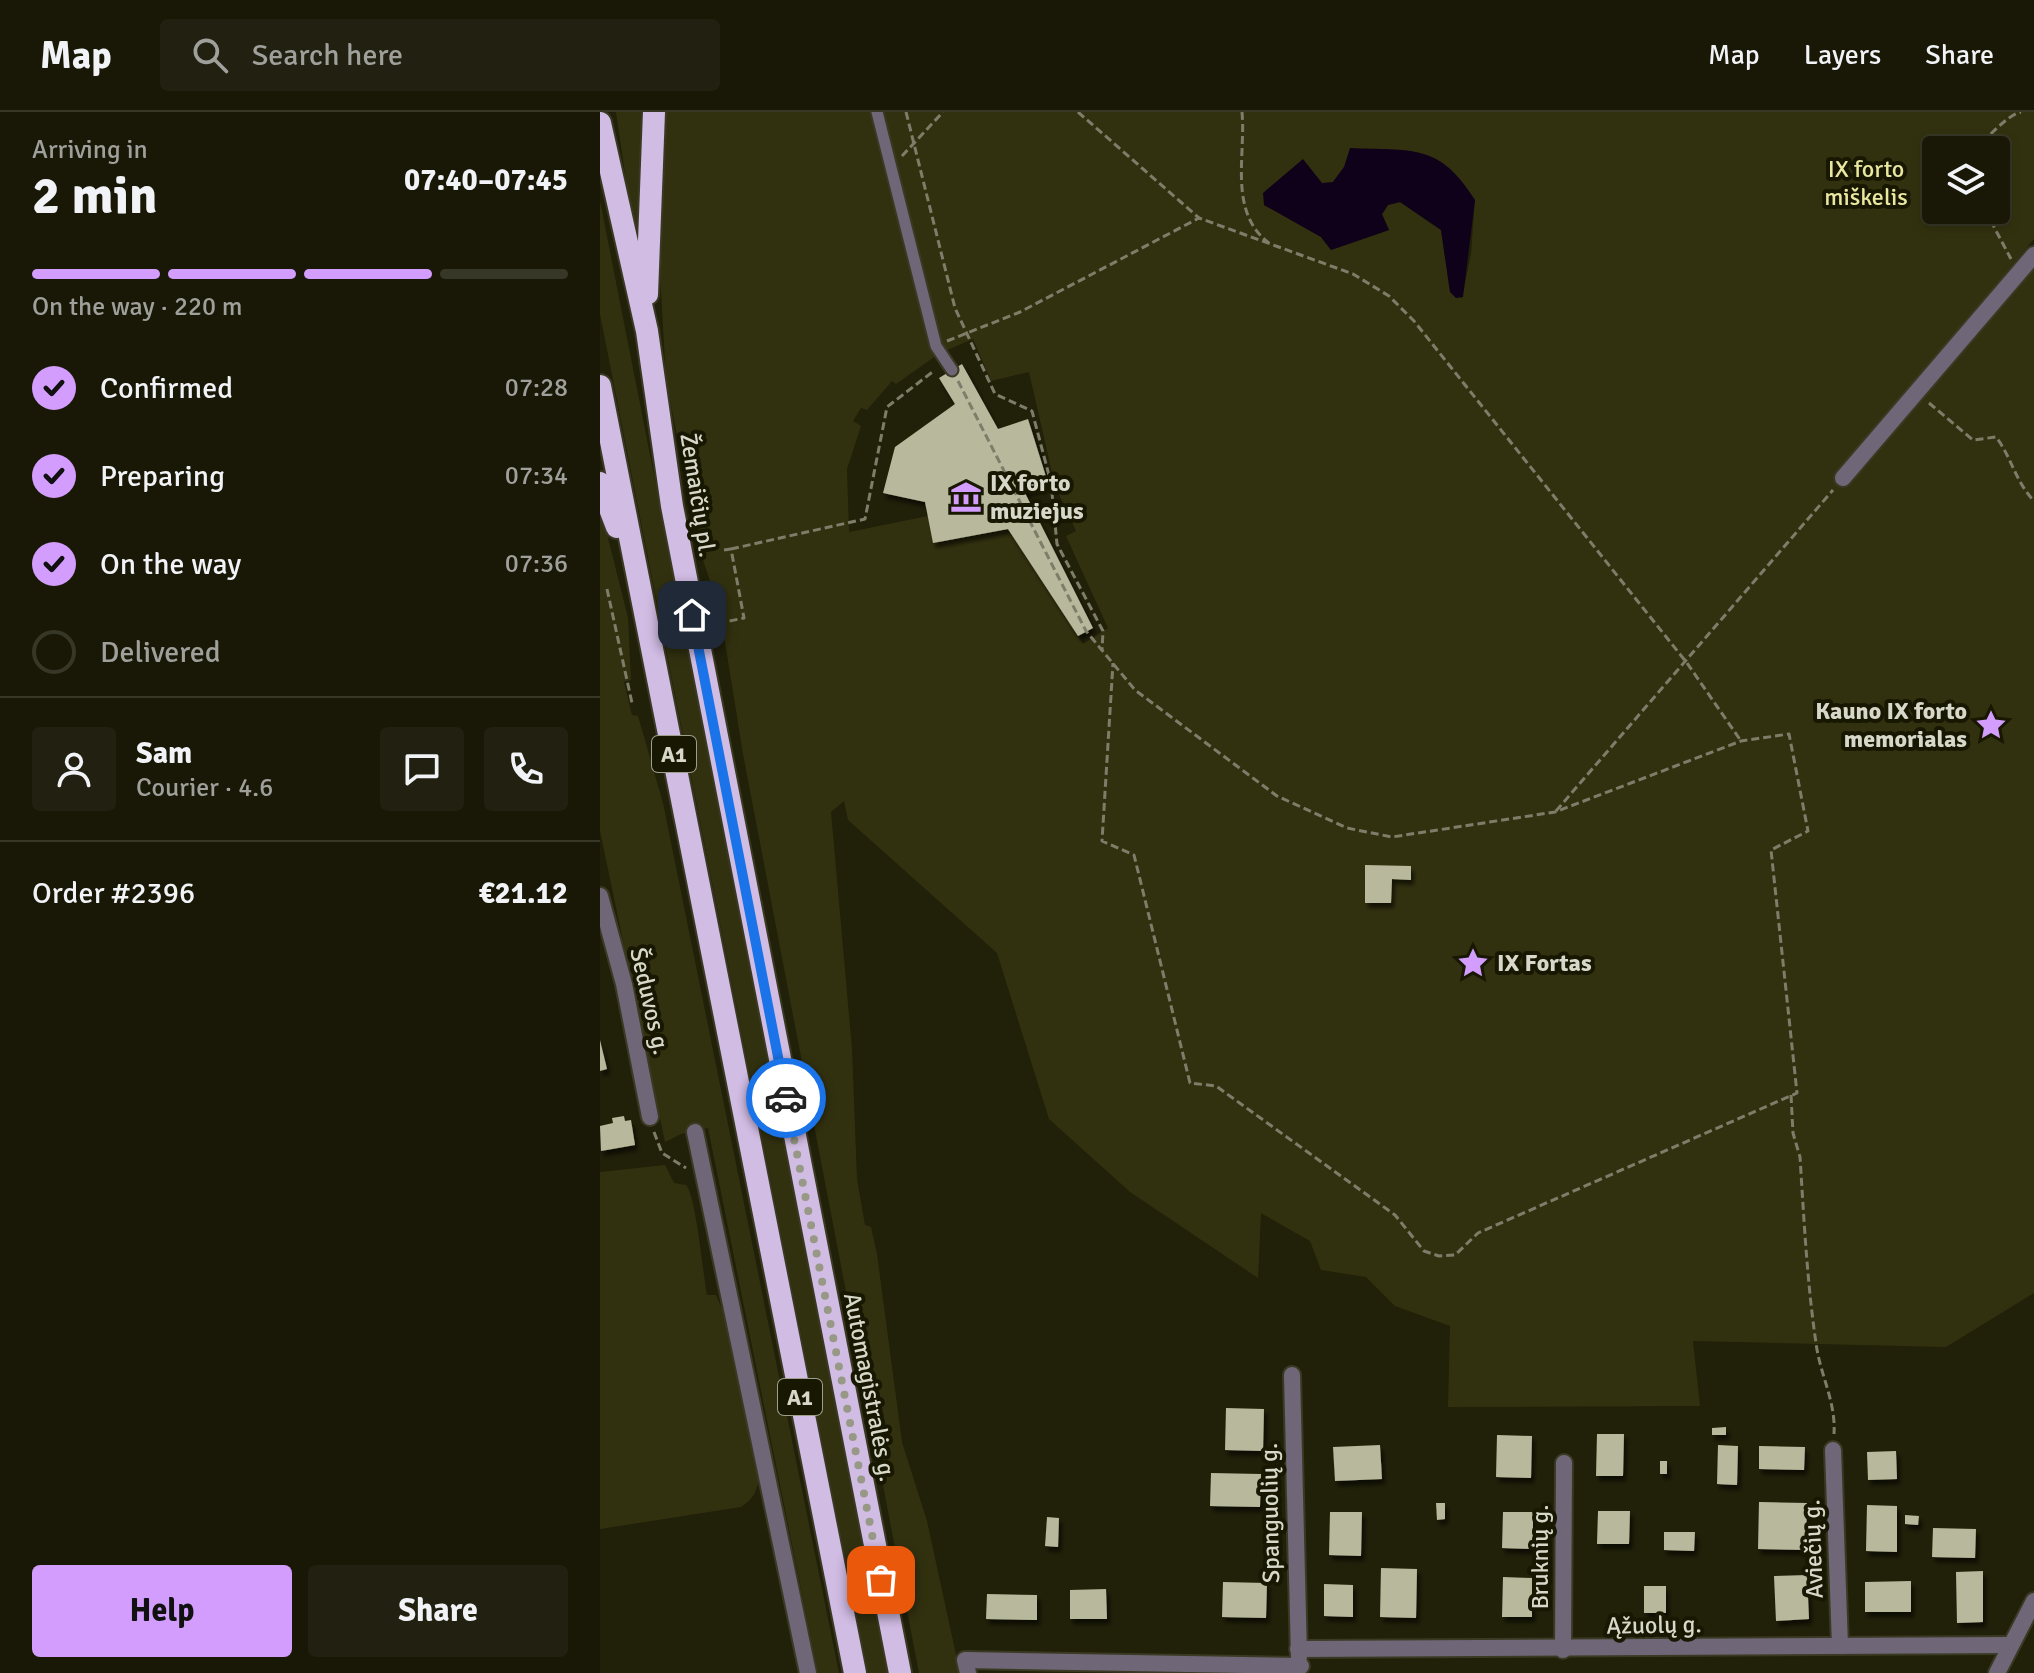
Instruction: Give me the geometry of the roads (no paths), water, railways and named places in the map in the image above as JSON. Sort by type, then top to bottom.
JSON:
[{"type":"highway","points":[[647,331],[654,112]]},
{"type":"highway","name":"Žemaičių pl.","points":[[600,123],[647,331],[672,506],[789,1112]]},
{"type":"highway","name":"A1","points":[[600,386],[855,1673]]},
{"type":"highway","points":[[600,483],[639,581]]},
{"type":"highway","name":"Automagistralės g.","points":[[789,1112],[900,1673]]},
{"type":"street","points":[[877,112],[936,346],[949,366]]},
{"type":"street","points":[[1843,478],[2034,255]]},
{"type":"street","name":"Šeduvos g.","points":[[600,896],[624,984],[650,1117]]},
{"type":"street","points":[[695,1132],[808,1673]]},
{"type":"street","name":"Spanguolių g.","points":[[1292,1375],[1300,1663]]},
{"type":"street","name":"Aviečių g.","points":[[1833,1450],[1840,1646]]},
{"type":"street","name":"Bruknių g.","points":[[1563,1650],[1564,1463]]},
{"type":"street","points":[[1997,1673],[2034,1601]]},
{"type":"street","name":"Ąžuolų g.","points":[[967,1667],[1300,1663],[1563,1650],[2010,1645]]},
{"type":"place","name":"IX forto muziejus","points":[[966,497]]},
{"type":"place","name":"Kauno IX forto memorialas","points":[[1991,725]]},
{"type":"place","name":"IX Fortas","points":[[1473,963]]},
{"type":"park label","name":"IX forto miškelis","points":[[1866,183]]}]
